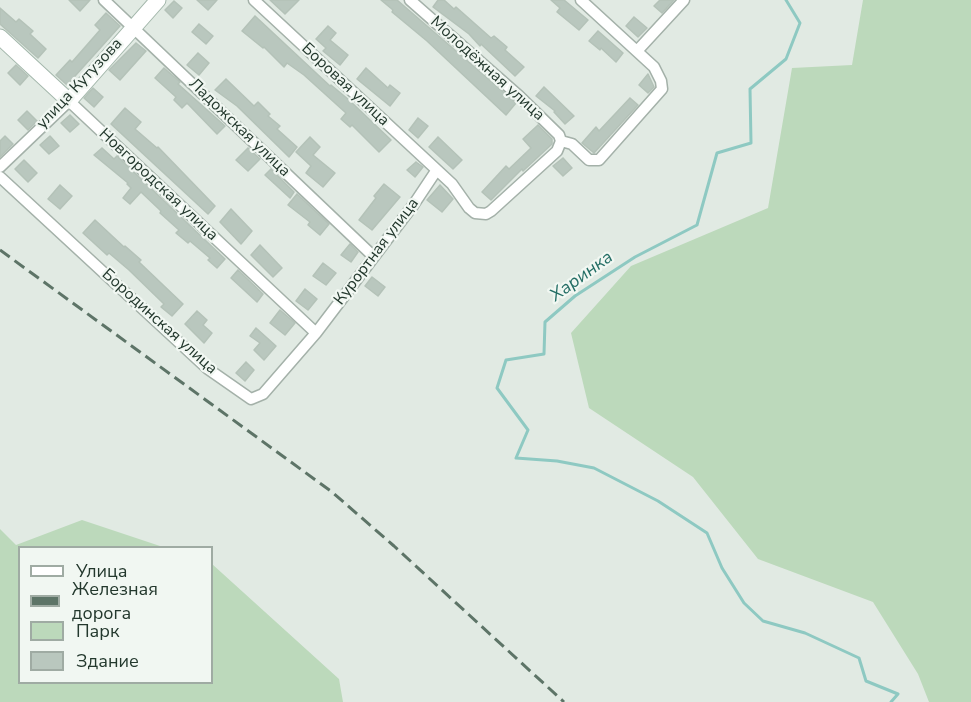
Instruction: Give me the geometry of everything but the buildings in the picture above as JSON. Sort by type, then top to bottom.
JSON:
[{"type":"street","name":"Ладожская улица","points":[[104,0],[373,256]]},
{"type":"street","name":"улица Кутузова","points":[[0,166],[69,101],[158,0]]},
{"type":"street","name":"Боровая улица","points":[[254,0],[452,184],[475,213],[486,214],[557,151],[561,141]]},
{"type":"street","name":"Молодёжная улица","points":[[410,0],[519,96],[559,135],[561,141],[569,142],[589,160],[599,160],[662,89],[654,67],[637,51]]},
{"type":"street","points":[[581,0],[637,51],[684,0]]},
{"type":"street","name":"Новгородская улица","points":[[0,37],[315,333]]},
{"type":"street","name":"Курортная улица","points":[[315,333],[414,204],[436,171]]},
{"type":"street","name":"Бородинская улица","points":[[0,177],[208,369],[251,399],[263,394],[315,333]]},
{"type":"green space","points":[[863,0],[971,0],[971,702],[929,702],[918,674],[873,602],[758,559],[693,477],[589,408],[571,333],[631,266],[768,208],[792,68],[852,65]]},
{"type":"green space","points":[[82,520],[160,546],[18,546],[18,684],[213,684],[213,565],[339,679],[343,702],[0,702],[0,529],[16,545]]},
{"type":"waterway","name":"Харинка","points":[[786,0],[800,23],[786,59],[750,89],[751,143],[717,153],[697,225],[635,257],[575,296],[545,322],[544,354],[506,360],[497,388],[528,430],[516,458],[557,461],[594,468],[658,501],[707,533],[722,568],[744,603],[763,621],[805,633],[859,658],[866,681],[898,694],[891,702]]},
{"type":"railway","points":[[0,250],[332,492],[564,702]]}]
